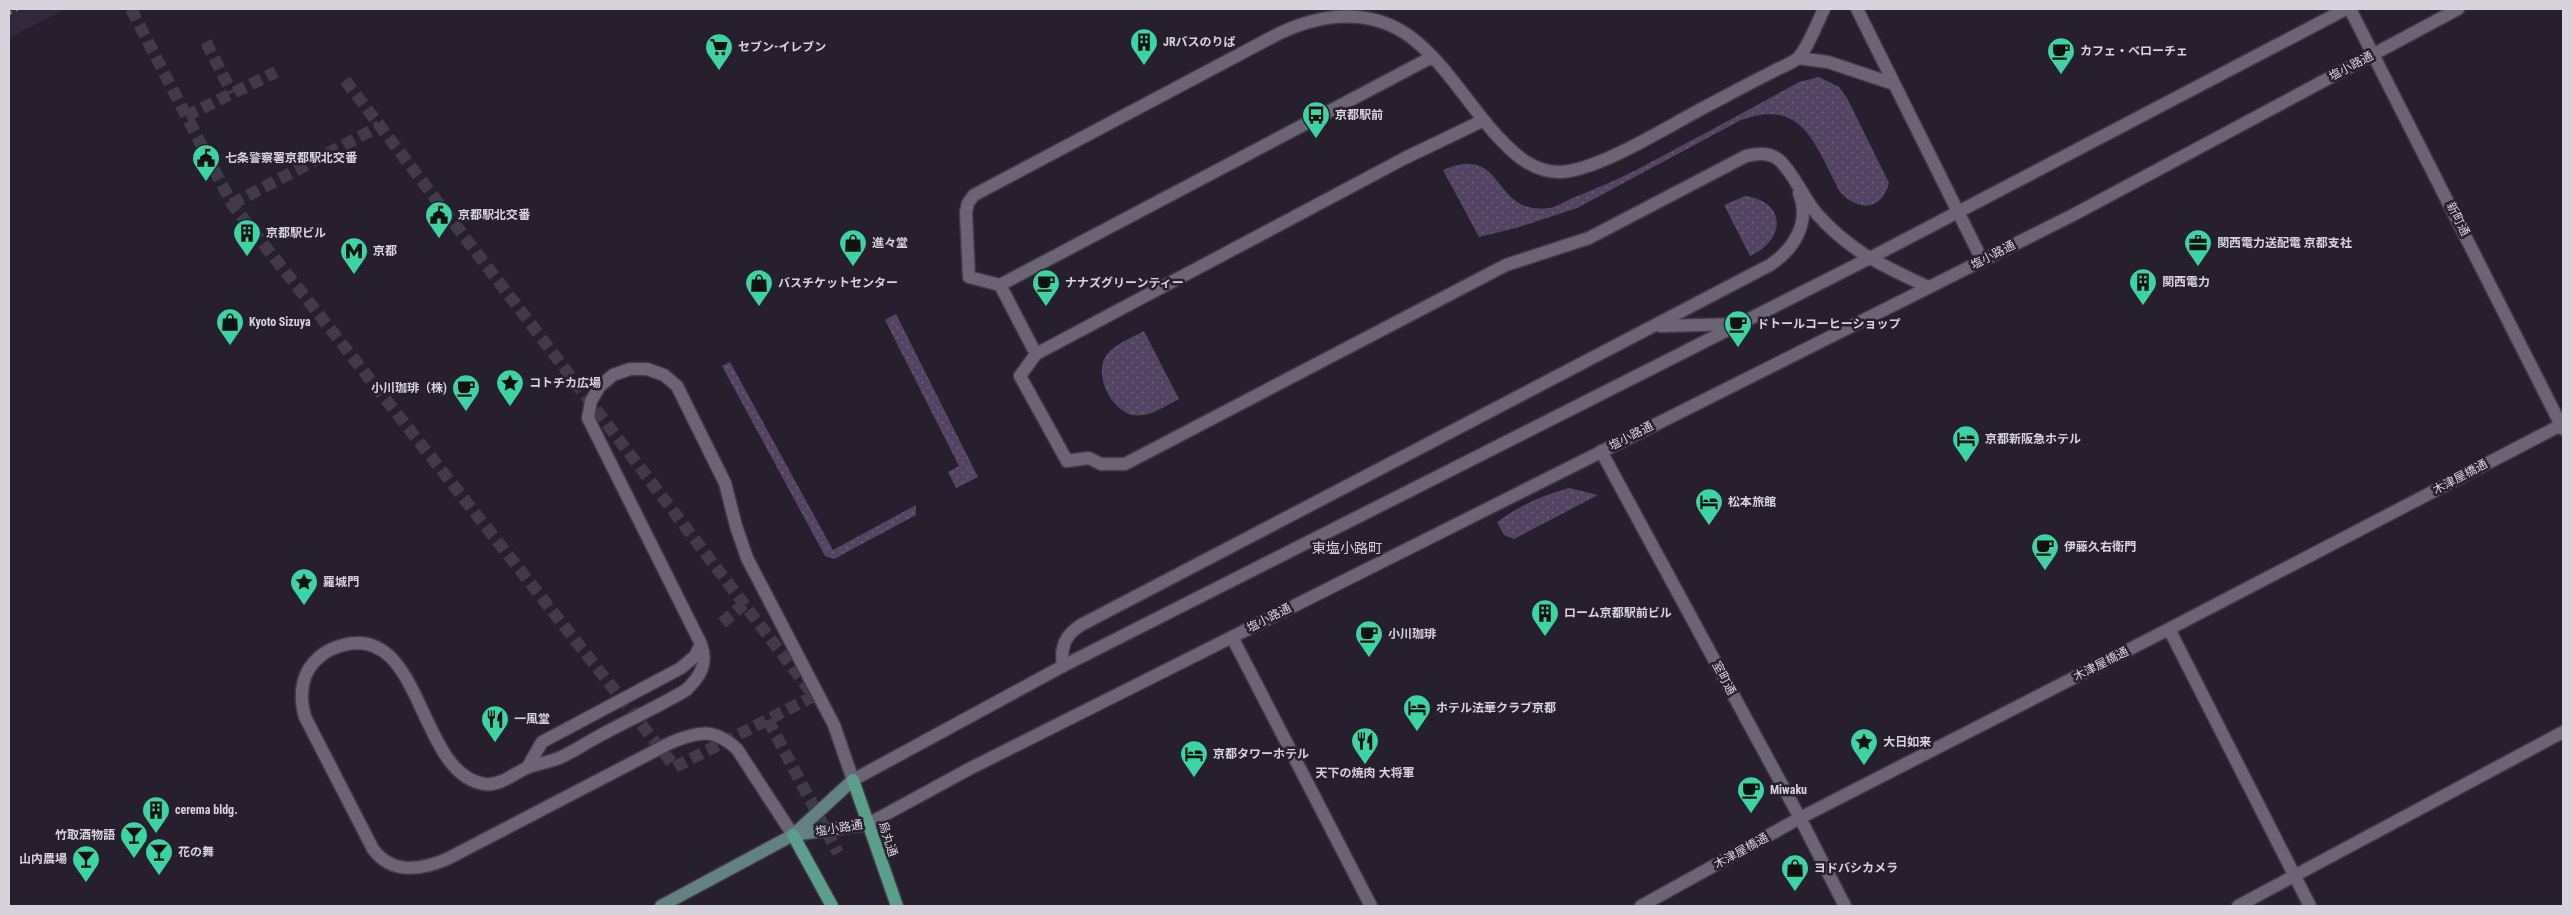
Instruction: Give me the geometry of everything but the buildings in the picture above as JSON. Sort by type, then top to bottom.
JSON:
[{"type":"main road","name":"烏丸通","points":[[853,780],[897,906]]},
{"type":"main road","name":"塩小路通","points":[[661,906],[793,835],[853,780]]},
{"type":"main road","name":"塩小路通","points":[[793,835],[868,824]]},
{"type":"main road","points":[[793,835],[832,906]]},
{"type":"street","points":[[1432,57],[1000,285],[969,277],[966,212],[968,202],[982,190],[1283,32],[1316,19],[1337,15],[1359,16],[1379,21],[1399,30],[1417,42],[1432,57],[1482,121],[1525,162],[1544,170],[1571,171],[1585,168],[1625,149],[1798,58],[1824,9]]},
{"type":"street","points":[[1857,9],[1982,260]]},
{"type":"street","name":"塩小路通","points":[[853,780],[1063,666],[1958,213],[2346,9]]},
{"type":"street","name":"新町通","points":[[2350,9],[2562,427]]},
{"type":"street","name":"塩小路通","points":[[868,824],[969,769],[2073,215],[2458,9]]},
{"type":"street","points":[[1798,58],[1828,62],[1894,84]]},
{"type":"street","points":[[1482,121],[1405,158],[1036,354],[1020,376],[1067,461],[1090,458],[1101,464],[1125,464],[1506,265],[1589,238],[1746,156],[1757,154],[1769,155],[1779,160],[1816,212],[1840,237],[1868,259],[1928,287]]},
{"type":"street","points":[[1063,666],[1062,647],[1066,638],[1081,625],[1764,268],[1791,248],[1802,224],[1800,196],[1795,184]]},
{"type":"street","points":[[1000,285],[1036,354]]},
{"type":"street","points":[[1654,326],[1740,324]]},
{"type":"street","points":[[793,835],[738,750],[726,739],[705,732],[693,734],[672,742],[431,866],[412,868],[394,866],[382,861],[373,849],[305,717],[301,704],[306,674],[325,652],[338,646],[352,643],[381,650],[402,670],[446,756],[462,774],[477,782],[491,785],[527,768],[559,758],[686,690],[694,683],[703,667],[704,653],[701,644],[588,418],[591,401],[600,386],[613,375],[630,369],[647,368],[664,375],[677,386],[725,483],[738,534],[747,558],[834,725],[853,780]]},
{"type":"street","name":"木津屋橋通","points":[[1641,906],[1800,818],[2562,427]]},
{"type":"street","name":"室町通","points":[[1602,451],[1800,818],[1845,906]]},
{"type":"street","points":[[2170,629],[2310,906]]},
{"type":"street","points":[[1232,637],[1371,906]]},
{"type":"street","points":[[527,768],[542,742],[681,668],[695,656],[701,644]]},
{"type":"street","points":[[2238,906],[2563,732]]},
{"type":"shaded area","points":[[9,9],[65,9],[9,38]]},
{"type":"shaded area","points":[[1819,77],[1839,87],[1847,98],[1889,183],[1885,192],[1875,204],[1861,205],[1854,203],[1840,192],[1823,158],[1805,130],[1793,121],[1780,115],[1762,115],[1741,120],[1577,208],[1516,228],[1479,237],[1443,170],[1464,164],[1478,165],[1489,172],[1517,202],[1530,208],[1549,208],[1636,170],[1799,82]]},
{"type":"shaded area","points":[[1745,196],[1759,199],[1768,205],[1774,213],[1777,222],[1771,240],[1762,249],[1750,256],[1724,205]]},
{"type":"shaded area","points":[[896,314],[978,477],[956,488],[948,472],[959,466],[885,320]]},
{"type":"shaded area","points":[[1144,331],[1179,399],[1151,413],[1133,415],[1117,406],[1111,398],[1103,380],[1102,370],[1104,361],[1112,349]]},
{"type":"shaded area","points":[[730,362],[833,550],[916,505],[916,515],[834,559],[825,556],[722,366]]},
{"type":"shaded area","points":[[1569,488],[1598,495],[1514,539],[1504,535],[1497,522],[1531,502]]},
{"type":"tunnel","points":[[131,9],[232,204],[675,767],[814,696],[345,80]]},
{"type":"tunnel","points":[[206,42],[232,93]]},
{"type":"tunnel","points":[[186,116],[276,72]]},
{"type":"tunnel","points":[[232,204],[380,126]]},
{"type":"tunnel","points":[[722,623],[744,604]]},
{"type":"tunnel","points":[[768,720],[838,853]]},
{"type":"railway","points":[[9,13],[17,9]]},
{"type":"place","name":"JRバスのりば","points":[[1144,66]]},
{"type":"place","name":"セブン-イレブン","points":[[719,71]]},
{"type":"place","name":"カフェ・ベローチェ","points":[[2061,75]]},
{"type":"place","name":"京都駅前","points":[[1316,139]]},
{"type":"place","name":"七条警察署京都駅北交番","points":[[206,182]]},
{"type":"place","name":"京都駅北交番","points":[[439,239]]},
{"type":"place","name":"京都駅ビル","points":[[247,257]]},
{"type":"place","name":"進々堂","points":[[853,267]]},
{"type":"place","name":"関西電力送配電 京都支社","points":[[2198,267]]},
{"type":"place","name":"京都","points":[[354,275]]},
{"type":"place","name":"関西電力","points":[[2143,306]]},
{"type":"place","name":"バスチケットセンター","points":[[759,307]]},
{"type":"place","name":"ナナズグリーンティー","points":[[1046,307]]},
{"type":"place","name":"Kyoto Sizuya","points":[[230,346]]},
{"type":"place","name":"ドトールコーヒーショップ","points":[[1738,348]]},
{"type":"place","name":"コトチカ広場","points":[[510,407]]},
{"type":"place","name":"小川珈琲（株)","points":[[466,412]]},
{"type":"place","name":"京都新阪急ホテル","points":[[1966,463]]},
{"type":"place","name":"松本旅館","points":[[1709,526]]},
{"type":"place","name":"伊藤久右衛門","points":[[2045,571]]},
{"type":"place","name":"羅城門","points":[[304,606]]},
{"type":"place","name":"ローム京都駅前ビル","points":[[1545,637]]},
{"type":"place","name":"小川珈琲","points":[[1369,658]]},
{"type":"place","name":"ホテル法華クラブ京都","points":[[1417,732]]},
{"type":"place","name":"一風堂","points":[[495,743]]},
{"type":"place","name":"天下の焼肉 大将軍","points":[[1365,765]]},
{"type":"place","name":"大日如来","points":[[1864,766]]},
{"type":"place","name":"京都タワーホテル","points":[[1194,778]]},
{"type":"place","name":"Miwaku","points":[[1751,814]]},
{"type":"place","name":"cerema bldg.","points":[[156,834]]},
{"type":"place","name":"竹取酒物語","points":[[134,859]]},
{"type":"place","name":"花の舞","points":[[159,876]]},
{"type":"place","name":"山内農場","points":[[86,883]]},
{"type":"place","name":"ヨドバシカメラ","points":[[1795,892]]},
{"type":"district","name":"東塩小路町","points":[[1347,548]]}]
